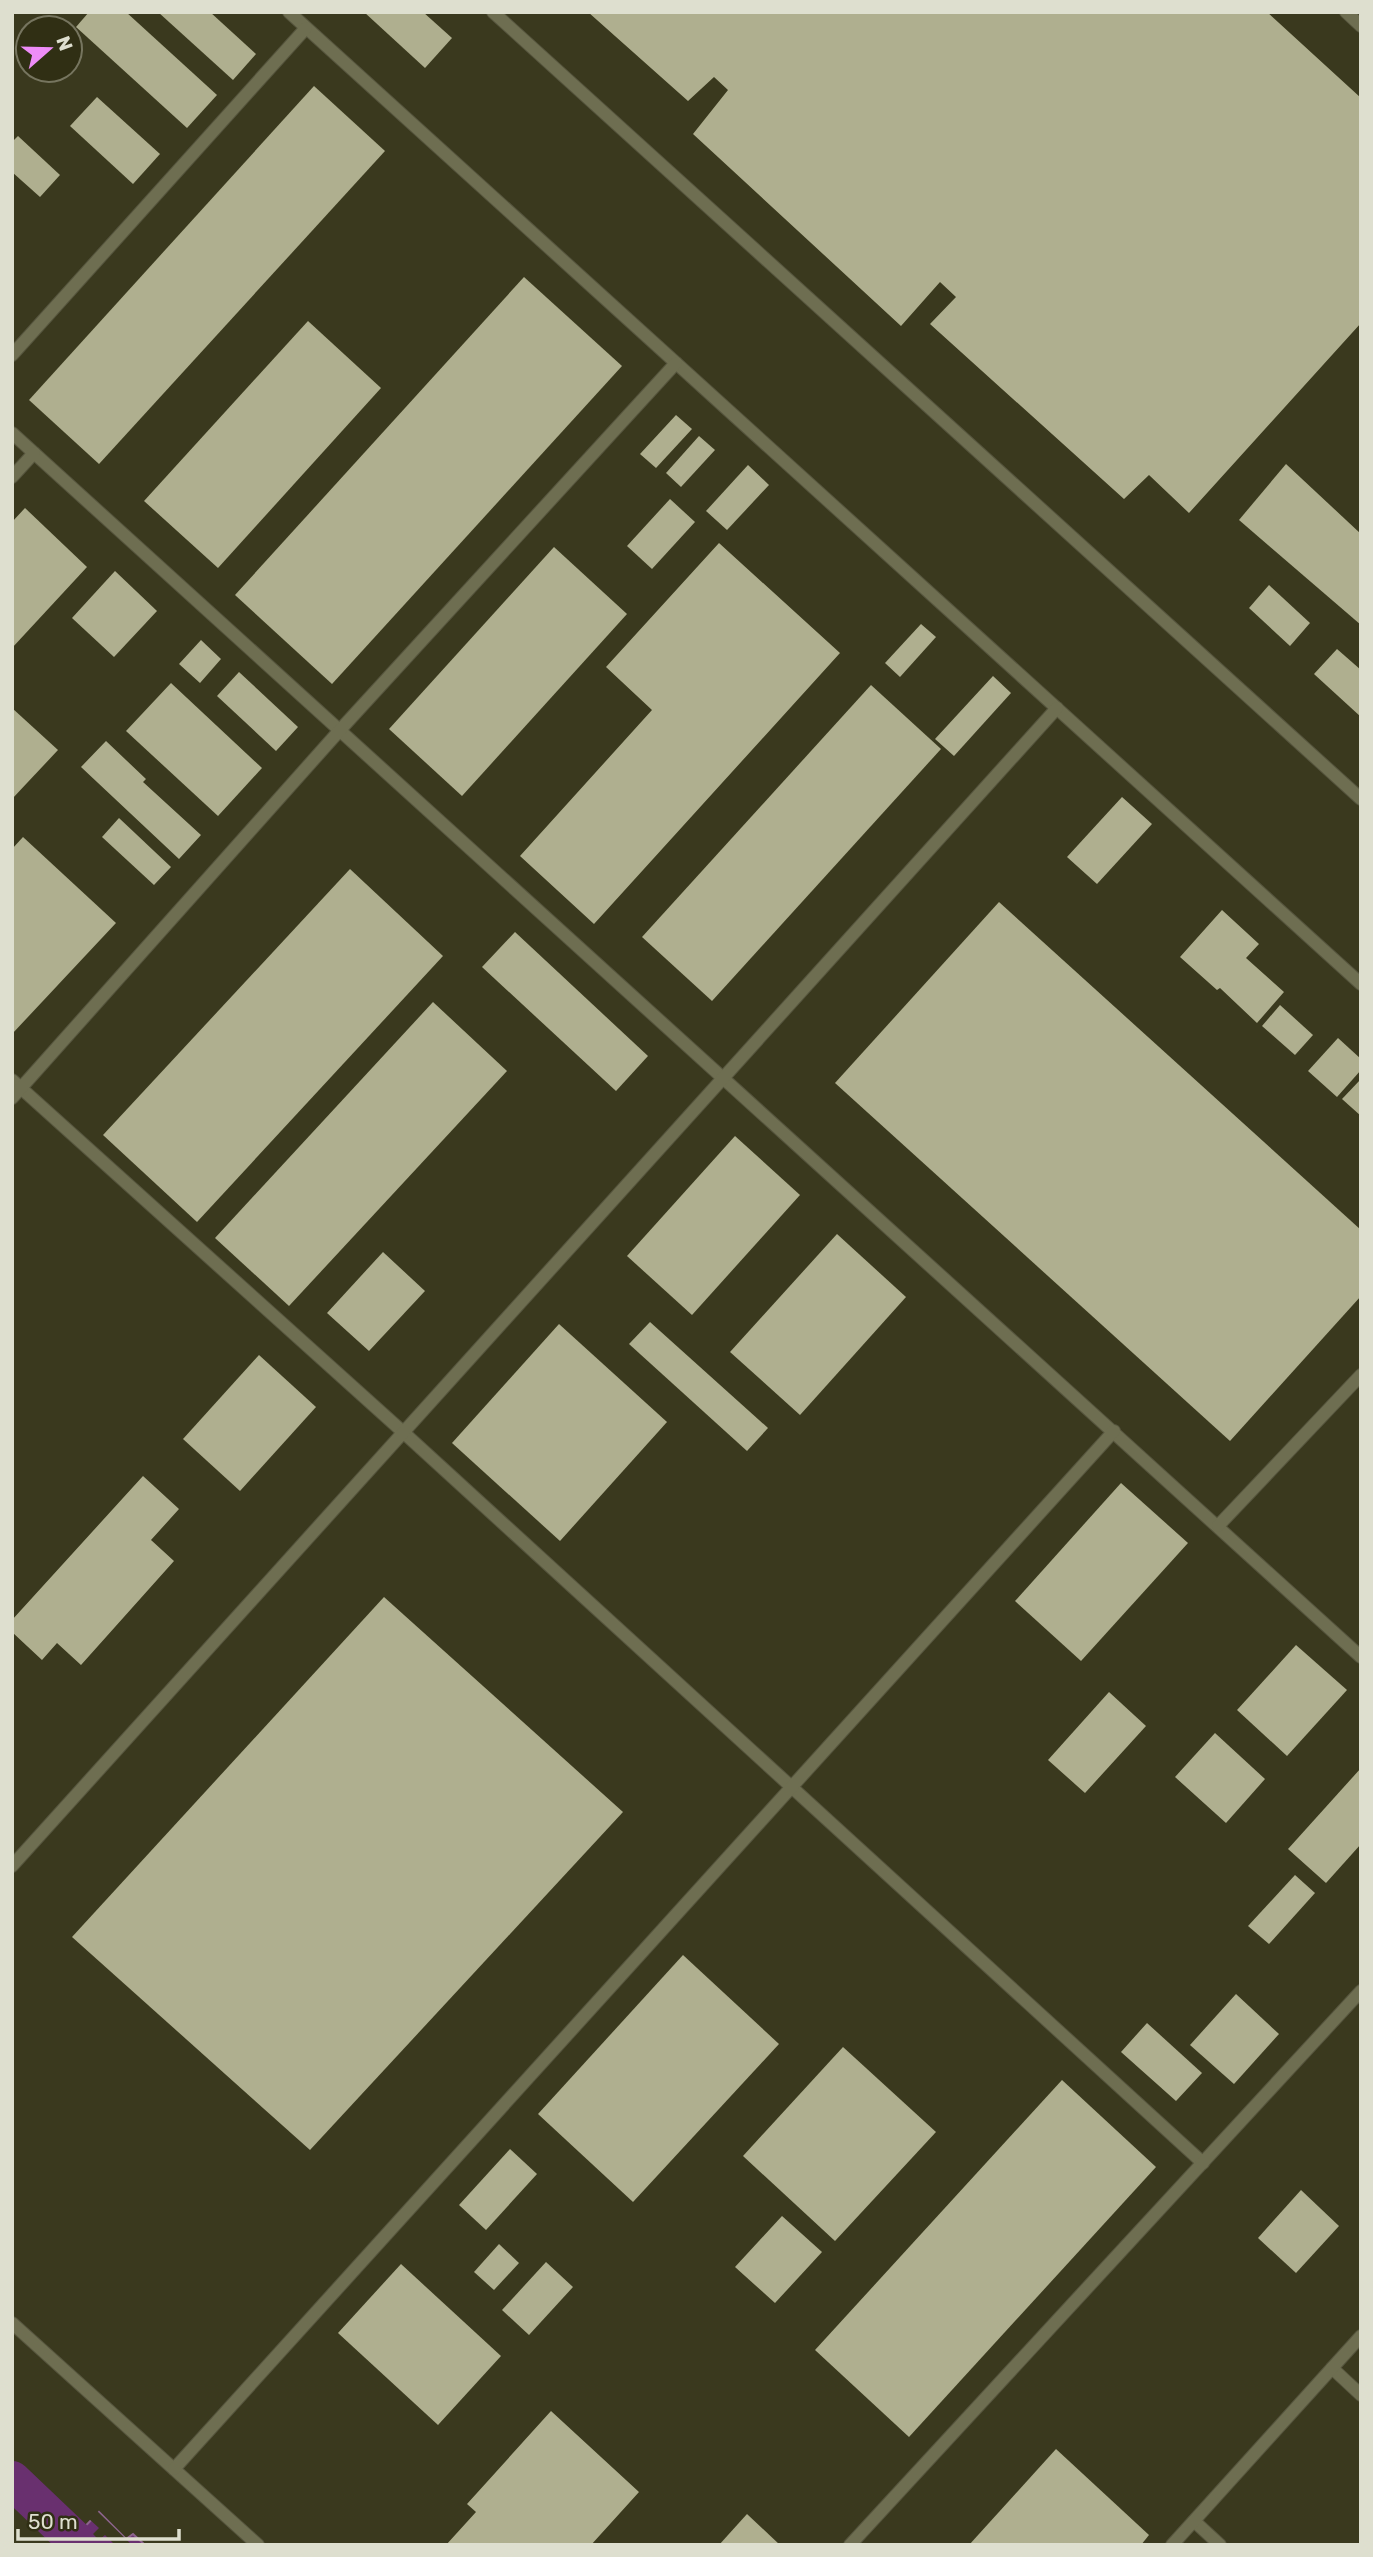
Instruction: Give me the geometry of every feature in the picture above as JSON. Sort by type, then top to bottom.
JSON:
[{"type":"lane","points":[[289,12],[1361,984]]},
{"type":"lane","points":[[493,12],[1361,799]]},
{"type":"lane","points":[[1346,12],[1361,26]]},
{"type":"lane","points":[[12,355],[306,28]]},
{"type":"lane","points":[[676,363],[15,1089],[403,1432],[1203,2163]]},
{"type":"lane","points":[[12,433],[1361,1657]]},
{"type":"lane","points":[[12,477],[34,453]]},
{"type":"lane","points":[[12,1866],[1056,708]]},
{"type":"lane","points":[[1218,1526],[1361,1375]]},
{"type":"lane","points":[[174,2469],[1114,1431]]},
{"type":"lane","points":[[850,2545],[1361,1991]]},
{"type":"lane","points":[[12,2323],[257,2545]]},
{"type":"lane","points":[[1172,2545],[1361,2336]]},
{"type":"lane","points":[[1332,2368],[1361,2395]]},
{"type":"lane","points":[[1194,2521],[1220,2545]]},
{"type":"shaded area","points":[[99,2512],[126,2539],[133,2534],[145,2545],[67,2545]]},
{"type":"pier","points":[[96,2510],[132,2545],[115,2545],[105,2535],[99,2540],[93,2534],[99,2528],[88,2518]]},
{"type":"building","points":[[89,12],[126,12],[217,95],[187,128],[84,34],[84,18]]},
{"type":"building","points":[[158,12],[210,12],[256,54],[233,80]]},
{"type":"building","points":[[364,12],[423,12],[452,38],[425,68]]},
{"type":"building","points":[[588,12],[1267,12],[1361,98],[1361,323],[1189,513],[1149,475],[1124,499],[930,324],[956,297],[940,282],[901,326],[693,134],[728,90],[714,77],[688,101]]},
{"type":"building","points":[[314,86],[385,151],[99,464],[29,400]]},
{"type":"building","points":[[97,97],[160,154],[133,184],[70,126]]},
{"type":"building","points":[[18,136],[60,175],[40,197],[12,172],[12,142]]},
{"type":"building","points":[[524,277],[622,366],[332,684],[235,595]]},
{"type":"building","points":[[308,321],[381,388],[218,568],[144,501]]},
{"type":"building","points":[[676,415],[692,429],[656,468],[640,454]]},
{"type":"building","points":[[699,436],[715,450],[681,487],[666,473]]},
{"type":"building","points":[[1286,464],[1361,534],[1361,625],[1239,520]]},
{"type":"building","points":[[748,465],[769,485],[727,530],[706,511]]},
{"type":"building","points":[[670,499],[695,522],[652,569],[627,546]]},
{"type":"building","points":[[25,508],[87,567],[12,648],[12,522]]},
{"type":"building","points":[[719,543],[840,653],[594,924],[520,856],[652,710],[606,667]]},
{"type":"building","points":[[554,547],[627,614],[462,796],[389,729]]},
{"type":"building","points":[[115,571],[157,611],[114,657],[72,618]]},
{"type":"building","points":[[1269,585],[1310,623],[1290,646],[1249,608]]},
{"type":"building","points":[[921,624],[936,637],[900,677],[885,663]]},
{"type":"building","points":[[201,640],[221,659],[200,683],[179,664]]},
{"type":"building","points":[[1337,649],[1361,670],[1361,717],[1314,674]]},
{"type":"building","points":[[239,672],[298,727],[276,751],[217,696]]},
{"type":"building","points":[[993,676],[1011,693],[954,756],[935,739]]},
{"type":"building","points":[[171,683],[262,768],[218,816],[126,731]]},
{"type":"building","points":[[871,685],[941,749],[712,1001],[642,937]]},
{"type":"building","points":[[12,708],[58,750],[12,799]]},
{"type":"building","points":[[106,741],[146,779],[143,782],[201,835],[179,859],[81,767]]},
{"type":"building","points":[[1122,797],[1152,824],[1097,884],[1067,857]]},
{"type":"building","points":[[119,818],[171,867],[154,885],[102,837]]},
{"type":"building","points":[[23,837],[116,923],[12,1034],[12,849]]},
{"type":"building","points":[[350,869],[443,956],[197,1222],[103,1135]]},
{"type":"building","points":[[999,902],[1361,1230],[1361,1296],[1230,1441],[835,1083]]},
{"type":"building","points":[[1222,910],[1259,944],[1246,958],[1284,992],[1257,1023],[1220,988],[1217,990],[1180,957]]},
{"type":"building","points":[[515,932],[648,1056],[616,1091],[482,967]]},
{"type":"building","points":[[433,1002],[507,1071],[289,1306],[215,1238]]},
{"type":"building","points":[[1280,1005],[1313,1035],[1295,1055],[1262,1026]]},
{"type":"building","points":[[1338,1038],[1361,1059],[1361,1070],[1337,1097],[1308,1071]]},
{"type":"building","points":[[1361,1079],[1361,1116],[1342,1099]]},
{"type":"building","points":[[735,1136],[800,1195],[692,1315],[627,1256]]},
{"type":"building","points":[[837,1234],[906,1297],[800,1415],[730,1352]]},
{"type":"building","points":[[383,1252],[425,1291],[369,1351],[327,1313]]},
{"type":"building","points":[[650,1322],[768,1428],[747,1451],[629,1344]]},
{"type":"building","points":[[559,1324],[667,1422],[560,1541],[452,1443]]},
{"type":"building","points":[[259,1355],[316,1407],[240,1491],[183,1439]]},
{"type":"building","points":[[143,1476],[179,1509],[151,1540],[174,1561],[81,1665],[57,1643],[42,1660],[12,1632],[12,1620]]},
{"type":"building","points":[[1121,1483],[1188,1543],[1081,1661],[1015,1601]]},
{"type":"building","points":[[384,1597],[623,1812],[310,2150],[72,1937]]},
{"type":"building","points":[[1296,1645],[1347,1690],[1287,1756],[1237,1710]]},
{"type":"building","points":[[1109,1692],[1146,1726],[1085,1793],[1048,1760]]},
{"type":"building","points":[[1215,1733],[1265,1779],[1226,1823],[1175,1777]]},
{"type":"building","points":[[1361,1768],[1361,1844],[1326,1883],[1288,1849]]},
{"type":"building","points":[[1295,1875],[1315,1893],[1269,1944],[1248,1926]]},
{"type":"building","points":[[683,1955],[779,2044],[633,2202],[538,2114]]},
{"type":"building","points":[[1236,1994],[1279,2034],[1234,2084],[1190,2045]]},
{"type":"building","points":[[1147,2023],[1202,2073],[1176,2101],[1121,2052]]},
{"type":"building","points":[[843,2047],[936,2132],[835,2241],[743,2156]]},
{"type":"building","points":[[1062,2080],[1156,2167],[909,2437],[815,2350]]},
{"type":"building","points":[[510,2149],[537,2174],[486,2230],[459,2205]]},
{"type":"building","points":[[1301,2190],[1339,2226],[1296,2273],[1258,2238]]},
{"type":"building","points":[[782,2216],[822,2252],[775,2303],[735,2267]]},
{"type":"building","points":[[499,2244],[519,2263],[494,2290],[474,2272]]},
{"type":"building","points":[[546,2262],[573,2287],[529,2335],[502,2310]]},
{"type":"building","points":[[401,2264],[501,2356],[438,2425],[338,2333]]},
{"type":"building","points":[[551,2411],[639,2492],[591,2545],[446,2545],[476,2512],[467,2504]]},
{"type":"building","points":[[1056,2449],[1149,2535],[1141,2545],[969,2545]]},
{"type":"building","points":[[747,2514],[780,2545],[719,2545]]},
{"type":"waterway","points":[[12,2480],[75,2540]]}]
